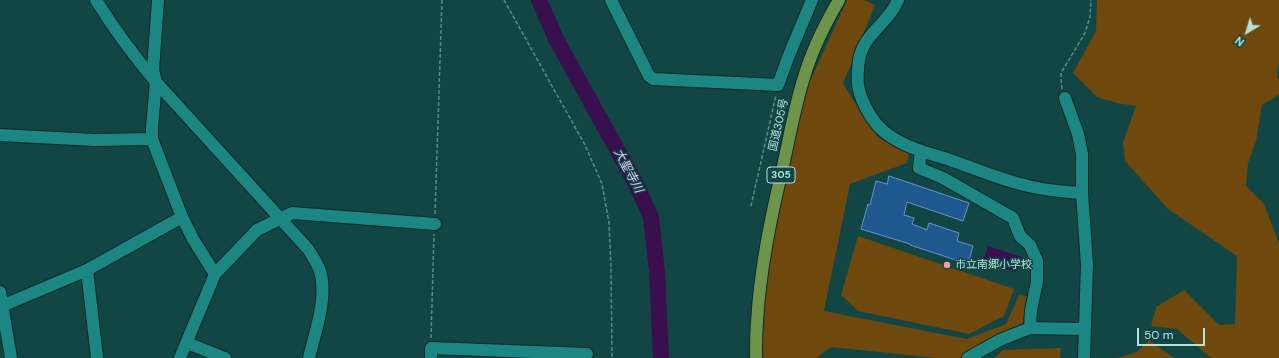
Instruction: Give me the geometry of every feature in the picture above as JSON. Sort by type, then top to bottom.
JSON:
[{"type":"highway","name":"国道305号","points":[[756,358],[756,321],[764,259],[798,98],[804,75],[813,52],[839,0]]},
{"type":"street","points":[[96,0],[113,28],[156,82],[308,249],[320,270],[323,287],[321,305],[309,358]]},
{"type":"street","points":[[158,0],[153,70],[156,82],[152,139],[182,217],[193,239],[215,274]]},
{"type":"street","points":[[611,0],[649,76],[653,79],[778,85],[812,0]]},
{"type":"street","points":[[898,0],[892,13],[871,34],[863,47],[859,58],[858,85],[864,104],[873,120],[879,127],[898,141],[922,151],[1028,186],[1082,193]]},
{"type":"street","points":[[1064,98],[1078,134],[1082,154],[1082,193],[1087,265],[1084,358]]},
{"type":"street","points":[[0,135],[95,140],[152,139]]},
{"type":"street","points":[[922,151],[919,168],[943,178],[1013,218],[1020,236],[1030,245],[1037,261],[1037,282],[1031,310],[1030,328]]},
{"type":"street","points":[[225,358],[180,353],[215,274],[257,230],[292,212],[435,224]]},
{"type":"street","points":[[2,306],[87,270],[182,217]]},
{"type":"street","points":[[87,270],[97,358]]},
{"type":"street","points":[[0,292],[11,358]]},
{"type":"street","points":[[968,358],[1000,340],[1030,328],[1084,329]]},
{"type":"street","points":[[431,353],[587,354]]},
{"type":"path","points":[[431,353],[442,0]]},
{"type":"path","points":[[504,0],[585,145],[602,184],[609,223],[612,358]]},
{"type":"path","points":[[1064,98],[1061,74],[1085,33],[1090,17],[1091,0]]},
{"type":"path","points":[[751,206],[778,85]]},
{"type":"shaded area","points":[[847,0],[864,0],[875,5],[843,84],[878,137],[909,154],[907,163],[850,184],[824,311],[967,339],[1006,324],[1019,295],[1027,296],[1023,324],[959,358],[936,358],[831,347],[817,358],[758,358],[764,268],[801,101]]},
{"type":"shaded area","points":[[1097,0],[1279,0],[1279,62],[1277,77],[1279,79],[1279,95],[1262,105],[1256,141],[1248,163],[1246,186],[1264,204],[1279,243],[1279,358],[1211,358],[1177,329],[1151,326],[1156,307],[1184,290],[1219,325],[1235,324],[1237,256],[1168,209],[1125,161],[1123,142],[1136,106],[1117,103],[1097,97],[1073,73],[1096,31]]},
{"type":"shaded area","points":[[858,236],[1014,289],[1004,316],[969,334],[858,311],[841,295]]},
{"type":"shaded area","points":[[988,246],[1022,257],[1016,272],[983,261]]},
{"type":"shaded area","points":[[1149,340],[1174,358],[1118,358],[1137,352]]},
{"type":"shaded area","points":[[1061,348],[1060,358],[994,358],[1003,350]]},
{"type":"building","points":[[889,176],[969,203],[963,221],[907,202],[904,215],[914,218],[912,224],[927,230],[929,223],[959,233],[957,241],[973,246],[968,264],[861,229],[868,204],[870,205],[876,181],[887,184]]},
{"type":"waterway","name":"大聖寺川","points":[[539,0],[556,39],[635,182],[651,217],[657,271],[661,358]]},
{"type":"place","name":"市立南郷小学校","points":[[947,265]]}]
